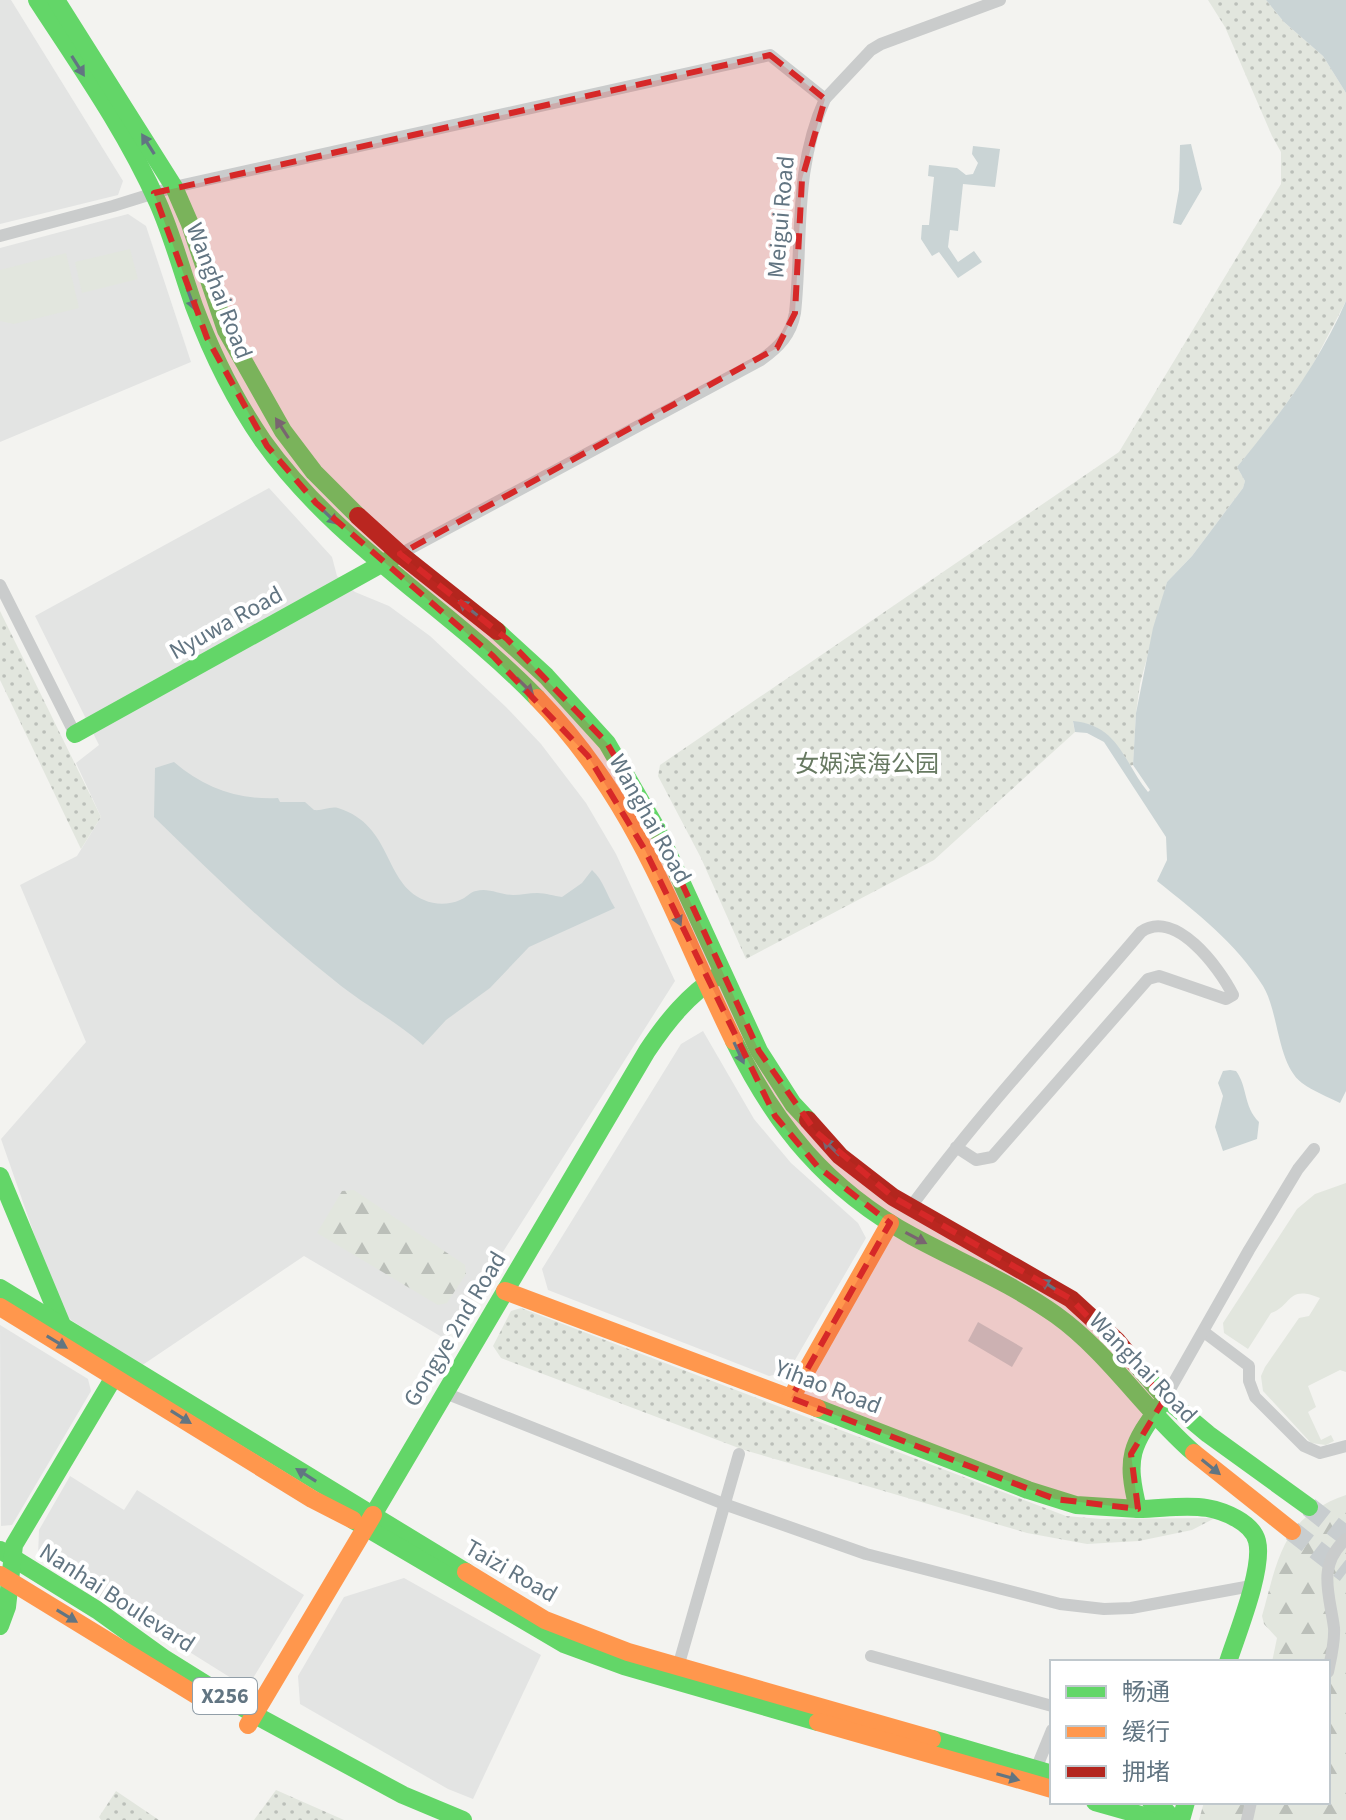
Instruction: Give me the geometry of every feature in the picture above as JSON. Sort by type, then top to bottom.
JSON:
[{"type":"main road","name":"Wanghai Road","points":[[37,0],[133,153],[154,193],[170,231],[195,310],[245,411],[267,446],[298,485],[381,564],[462,629],[531,691],[588,756],[615,796],[698,941]]},
{"type":"main road","name":"Wanghai Road","points":[[56,0],[174,187],[226,330],[263,400],[314,472],[400,554],[507,639],[546,676],[607,743],[657,829],[744,1063],[775,1116],[818,1167],[890,1223],[1059,1317],[1107,1361],[1154,1414],[1204,1462],[1292,1531]]},
{"type":"main road","name":"Nyuwa Road","points":[[75,734],[400,554]]},
{"type":"main road","name":"Wanghai Road","points":[[714,978],[793,1104],[840,1156],[910,1208],[1027,1271],[1071,1299],[1117,1341],[1165,1398],[1208,1434],[1309,1507]]},
{"type":"main road","name":"Gongye 2nd Road","points":[[252,1720],[660,1030],[690,995],[714,978]]},
{"type":"main road","points":[[0,1176],[55,1313],[64,1327]]},
{"type":"main road","points":[[791,1398],[890,1223]]},
{"type":"main road","points":[[8,1303],[24,1297],[29,1289],[33,1254]]},
{"type":"main road","name":"Taizi Road","points":[[0,1288],[8,1303],[114,1377],[312,1499],[369,1521],[545,1620],[595,1641],[678,1667],[1044,1772]]},
{"type":"main road","name":"Yihao Road","points":[[505,1291],[1055,1499],[1096,1508],[1207,1509],[1239,1520],[1251,1530],[1258,1547],[1251,1586],[1229,1660]]},
{"type":"main road","name":"Taizi Road","points":[[8,1303],[64,1327],[517,1619],[577,1650],[1050,1788]]},
{"type":"main road","points":[[0,1626],[6,1617],[5,1554],[114,1377]]},
{"type":"main road","points":[[1138,1509],[1129,1466],[1135,1444],[1165,1398]]},
{"type":"main road","name":"Nanhai Boulevard","points":[[5,1554],[97,1610],[252,1720],[344,1779],[431,1820]]},
{"type":"main road","name":"Nanhai Boulevard","points":[[5,1578],[252,1720],[403,1795],[463,1820]]},
{"type":"main road","points":[[1109,1804],[1156,1811],[1174,1820]]},
{"type":"street","points":[[0,236],[174,187],[770,55],[825,99],[871,50],[881,44],[1000,0]]},
{"type":"street","name":"Meigui Road","points":[[400,554],[761,360],[777,348],[789,333],[795,313],[802,179],[812,133],[825,99]]},
{"type":"street","points":[[0,585],[75,734]]},
{"type":"street","points":[[910,1208],[956,1147],[1141,932],[1155,925],[1172,929],[1208,957],[1225,978],[1233,995],[1226,999],[1159,976],[1148,979],[992,1157],[976,1160],[956,1147]]},
{"type":"street","points":[[1165,1398],[1249,1250],[1298,1169],[1314,1149]]},
{"type":"street","points":[[1204,1332],[1249,1366],[1249,1381],[1255,1397],[1304,1446],[1320,1453],[1346,1446]]},
{"type":"street","points":[[445,1393],[724,1504],[866,1554],[1070,1606],[1131,1608],[1251,1586]]},
{"type":"street","points":[[678,1667],[739,1454]]},
{"type":"street","points":[[1330,1660],[1334,1630],[1326,1589],[1328,1567],[1339,1545],[1346,1539]]},
{"type":"street","points":[[871,1656],[1050,1705]]},
{"type":"street","points":[[1044,1772],[1050,1740]]},
{"type":"highlighted area","points":[[770,55],[825,99],[802,179],[795,313],[777,348],[400,554],[507,639],[607,743],[657,829],[759,1051],[816,1132],[893,1197],[1071,1299],[1165,1398],[1131,1454],[1138,1509],[1055,1499],[791,1398],[890,1223],[818,1167],[775,1116],[645,850],[588,756],[493,656],[316,503],[267,446],[207,338],[154,193]]},
{"type":"shaded area","points":[[0,0],[11,0],[123,181],[118,195],[0,224]]},
{"type":"shaded area","points":[[1266,0],[1346,0],[1346,93],[1323,56],[1284,22]]},
{"type":"shaded area","points":[[1191,144],[1202,189],[1181,225],[1173,223],[1179,190],[1180,145]]},
{"type":"shaded area","points":[[973,146],[1000,149],[995,187],[963,184],[958,231],[950,230],[948,247],[958,262],[974,251],[982,262],[958,278],[939,252],[932,256],[921,239],[922,225],[929,225],[934,177],[928,176],[929,165],[957,168],[966,175],[973,174],[978,163],[972,154]]},
{"type":"shaded area","points":[[128,214],[146,226],[191,362],[0,442],[0,248]]},
{"type":"shaded area","points":[[1346,301],[1346,1091],[1340,1103],[1306,1086],[1294,1074],[1283,1051],[1268,997],[1241,956],[1157,881],[1167,860],[1166,837],[1104,742],[1087,733],[1075,732],[1073,721],[1088,724],[1111,738],[1148,792],[1150,790],[1133,765],[1136,713],[1153,628],[1167,582],[1192,556],[1243,488],[1245,481],[1237,467],[1298,388],[1324,346]]},
{"type":"shaded area","points":[[269,488],[332,557],[337,576],[355,592],[389,606],[430,636],[541,744],[586,803],[616,854],[675,981],[447,1340],[304,1256],[141,1366],[68,1318],[56,1297],[1,1139],[86,1042],[20,885],[77,856],[101,817],[76,763],[99,745],[35,616]]},
{"type":"shaded area","points":[[174,762],[197,779],[235,794],[278,798],[280,802],[305,802],[314,810],[338,808],[356,816],[379,840],[401,881],[411,892],[428,902],[451,903],[481,890],[508,895],[540,893],[562,897],[582,883],[592,870],[615,908],[529,947],[490,988],[446,1020],[423,1045],[346,990],[288,942],[154,817],[155,768]]},
{"type":"shaded area","points":[[703,1031],[754,1119],[791,1163],[858,1223],[866,1238],[788,1372],[769,1376],[548,1290],[542,1269],[681,1044]]},
{"type":"shaded area","points":[[1223,1071],[1236,1071],[1240,1077],[1250,1110],[1259,1122],[1257,1139],[1223,1151],[1215,1127],[1223,1096],[1218,1083]]},
{"type":"shaded area","points":[[978,1322],[1023,1348],[1012,1367],[968,1341]]},
{"type":"shaded area","points":[[0,1325],[88,1379],[91,1391],[12,1525],[1,1526]]},
{"type":"shaded area","points":[[70,1476],[124,1510],[137,1490],[304,1595],[247,1688],[38,1557],[39,1530]]},
{"type":"shaded area","points":[[404,1578],[541,1655],[473,1799],[448,1789],[300,1704],[298,1676],[344,1597]]},
{"type":"green space","name":"女娲滨海公园","points":[[1208,0],[1266,0],[1284,22],[1323,56],[1346,93],[1346,301],[1310,370],[1237,467],[1245,481],[1243,488],[1192,556],[1167,582],[1140,684],[1133,765],[1130,766],[1108,735],[1093,726],[1073,722],[1075,732],[934,860],[746,959],[701,858],[658,776],[660,765],[1119,452],[1281,184],[1281,152],[1225,27]]},
{"type":"green space","points":[[130,249],[138,279],[82,293],[75,262]]},
{"type":"green space","points":[[66,253],[79,308],[14,324],[0,321],[0,270]]},
{"type":"green space","points":[[0,611],[101,817],[81,849],[0,680]]},
{"type":"green space","points":[[1346,1183],[1346,1372],[1340,1370],[1308,1386],[1316,1407],[1308,1412],[1321,1440],[1331,1435],[1334,1441],[1326,1445],[1311,1443],[1263,1391],[1261,1376],[1299,1318],[1309,1316],[1320,1298],[1301,1293],[1291,1298],[1271,1313],[1248,1349],[1224,1333],[1223,1323],[1297,1209],[1315,1194]]},
{"type":"green space","points":[[354,1190],[465,1265],[466,1274],[447,1303],[438,1305],[317,1233],[342,1191]]},
{"type":"green space","points":[[521,1308],[1066,1516],[1101,1519],[1215,1518],[1192,1530],[1139,1541],[1087,1544],[1027,1533],[744,1450],[501,1358],[493,1346],[511,1311]]},
{"type":"green space","points":[[1346,1495],[1346,1820],[1199,1820],[1203,1804],[1330,1804],[1330,1660],[1272,1660],[1277,1638],[1264,1624],[1262,1616],[1286,1542],[1308,1515]]},
{"type":"green space","points":[[276,1790],[344,1820],[254,1820]]},
{"type":"green space","points":[[116,1791],[159,1820],[101,1820],[99,1817]]},
{"type":"tunnel","points":[[1309,1507],[1346,1536]]},
{"type":"tunnel","points":[[1292,1531],[1346,1573]]},
{"type":"traffic: fast","points":[[37,0],[132,150],[158,203],[208,341],[233,392],[263,441],[324,512],[468,634],[537,698]]},
{"type":"traffic: fast","points":[[56,0],[174,187],[226,330],[283,431],[314,472],[358,516]]},
{"type":"traffic: fast","points":[[75,734],[394,557]]},
{"type":"traffic: fast","points":[[497,631],[546,676],[607,743],[657,829],[759,1051],[793,1104],[808,1120]]},
{"type":"traffic: fast","points":[[373,1515],[647,1051],[679,1009],[719,975]]},
{"type":"traffic: fast","points":[[734,1041],[786,1128],[829,1176],[882,1218],[1056,1315],[1093,1347],[1194,1453]]},
{"type":"traffic: fast","points":[[0,1176],[62,1325]]},
{"type":"traffic: fast","points":[[0,1288],[466,1572]]},
{"type":"traffic: fast","points":[[1135,1363],[1165,1398],[1208,1434],[1309,1507]]},
{"type":"traffic: fast","points":[[0,1626],[7,1607],[14,1545],[114,1377]]},
{"type":"traffic: fast","points":[[1162,1403],[1143,1430],[1134,1452],[1132,1476],[1138,1509],[1190,1506],[1214,1510],[1243,1523],[1257,1541],[1257,1567],[1253,1584],[1229,1660]]},
{"type":"traffic: fast","points":[[817,1408],[1028,1490],[1076,1505],[1138,1509]]},
{"type":"traffic: fast","points":[[353,1520],[564,1644],[624,1666],[818,1722]]},
{"type":"traffic: fast","points":[[0,1550],[255,1715],[403,1795],[463,1820]]},
{"type":"traffic: fast","points":[[932,1739],[1050,1773]]},
{"type":"traffic: fast","points":[[1102,1804],[1158,1820]]},
{"type":"traffic: fast","points":[[1157,1804],[1174,1820]]},
{"type":"traffic: fast","points":[[1181,1820],[1185,1804]]},
{"type":"traffic: slow","points":[[537,698],[572,737],[627,819],[650,861],[734,1041]]},
{"type":"traffic: slow","points":[[791,1398],[890,1223]]},
{"type":"traffic: slow","points":[[505,1291],[817,1408]]},
{"type":"traffic: slow","points":[[0,1307],[312,1499],[353,1520]]},
{"type":"traffic: slow","points":[[1194,1453],[1292,1531]]},
{"type":"traffic: slow","points":[[248,1725],[373,1515]]},
{"type":"traffic: slow","points":[[466,1572],[545,1620],[628,1652],[932,1739]]},
{"type":"traffic: slow","points":[[0,1575],[201,1698]]},
{"type":"traffic: slow","points":[[818,1722],[1050,1788]]},
{"type":"traffic: jam","points":[[358,516],[400,554],[497,631]]},
{"type":"traffic: jam","points":[[808,1120],[840,1156],[893,1197],[1071,1299],[1117,1341],[1135,1363]]}]
